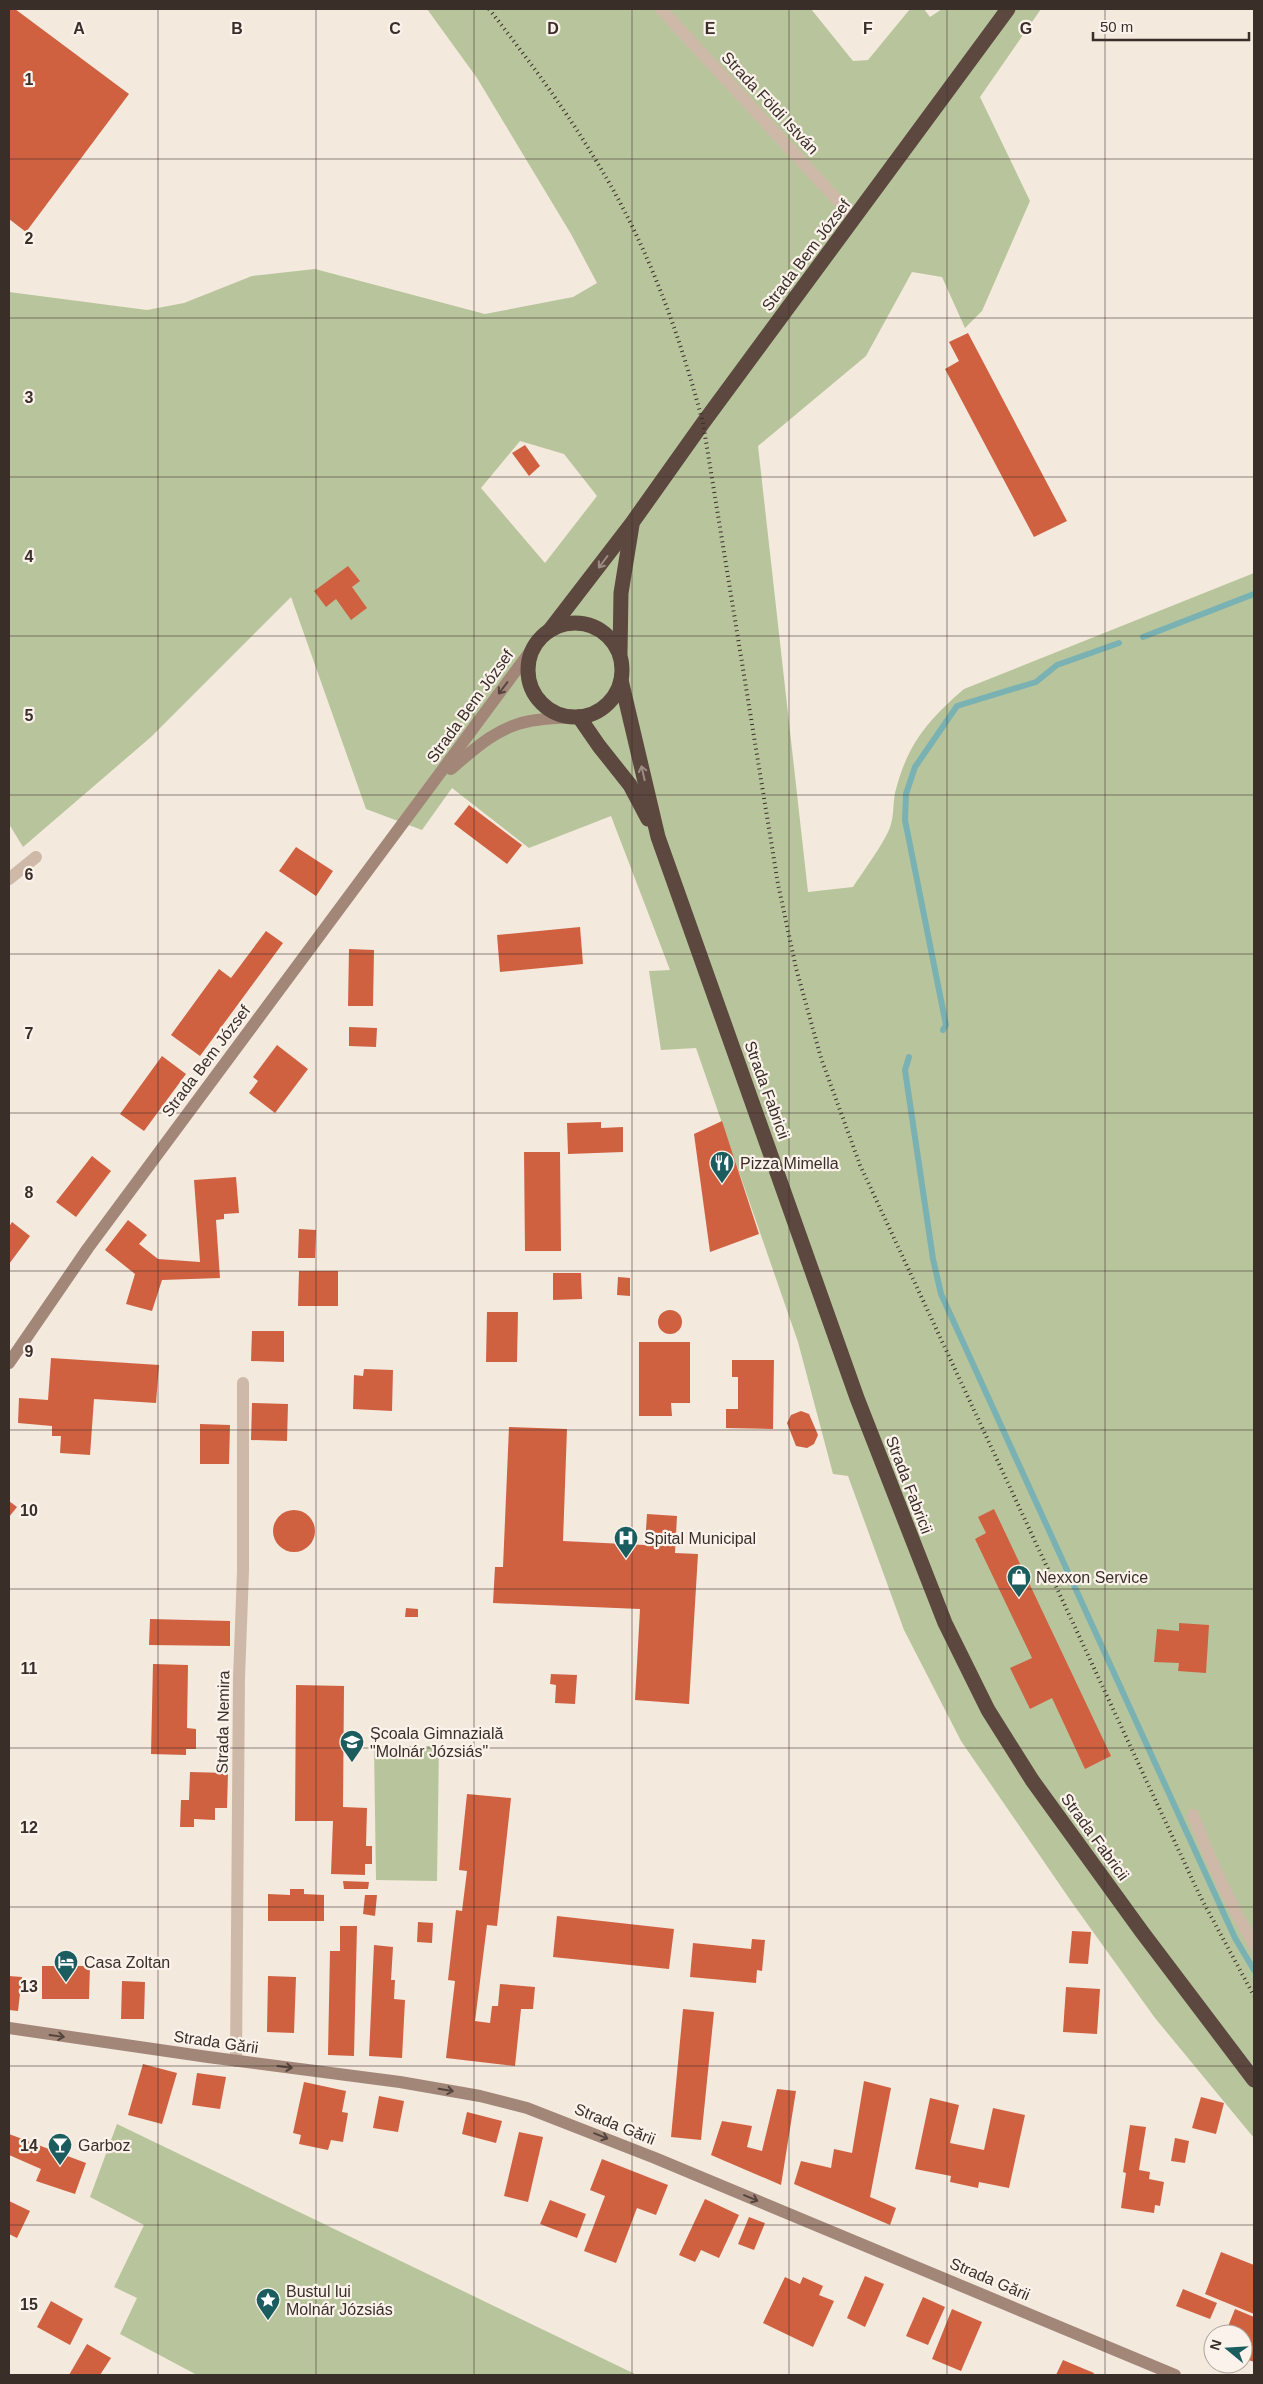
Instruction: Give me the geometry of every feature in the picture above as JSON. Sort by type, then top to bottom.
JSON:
[{"type":"highway","name":"Strada Bem József","points":[[549,631],[632,523],[703,423],[1008,9]]},
{"type":"highway","name":"Strada Bem József","points":[[620,655],[621,593],[632,523]]},
{"type":"highway","points":[[576,623],[590,626],[603,632],[613,642],[620,655],[621,680],[615,695],[604,707],[590,715],[576,717],[550,710],[539,701],[532,690],[528,676],[528,662],[532,649],[549,631],[562,625],[576,623]]},
{"type":"highway","name":"Strada Fabricii","points":[[621,680],[658,837],[857,1398],[902,1517],[964,1664],[988,1710],[1032,1780],[1142,1932],[1254,2080]]},
{"type":"highway","name":"Strada Fabricii","points":[[576,717],[630,785],[658,837]]},
{"type":"main road","name":"Strada Bem József","points":[[9,1363],[88,1248],[532,649]]},
{"type":"main road","name":"Strada Bem József","points":[[435,782],[483,742],[511,727],[529,721],[576,717]]},
{"type":"main road","name":"Strada Gării","points":[[9,2028],[236,2061],[400,2082],[480,2096],[527,2108],[655,2158],[1175,2375]]},
{"type":"street","name":"Strada Földi István","points":[[661,9],[855,219]]},
{"type":"street","points":[[9,879],[36,858]]},
{"type":"street","name":"Strada Nemira","points":[[236,2061],[239,1678],[243,1571],[243,1383]]},
{"type":"street","points":[[1193,1815],[1205,1847],[1233,1908],[1254,1945]]},
{"type":"green space","points":[[427,9],[811,9],[853,61],[868,60],[910,9],[924,9],[930,17],[942,9],[1041,9],[980,97],[1030,201],[982,311],[965,328],[942,277],[912,272],[866,356],[758,446],[808,892],[853,887],[889,830],[893,816],[895,793],[912,747],[929,723],[964,689],[1254,573],[1254,2138],[1155,2018],[1073,1904],[961,1741],[904,1630],[848,1476],[833,1474],[798,1342],[696,1048],[661,1050],[649,971],[670,970],[611,816],[529,848],[452,788],[422,830],[366,809],[291,597],[151,737],[23,847],[9,824],[9,292],[147,310],[184,303],[252,276],[315,269],[485,314],[573,297],[597,283],[571,234],[477,78]],"holes":[[[520,441],[564,454],[597,496],[545,563],[481,488]]]},
{"type":"green space","points":[[374,1746],[439,1746],[437,1881],[376,1880]]},
{"type":"green space","points":[[117,2124],[637,2375],[197,2375],[120,2334],[137,2298],[114,2287],[144,2225],[90,2197]]},
{"type":"building","points":[[9,9],[15,9],[129,94],[26,232],[9,219]]},
{"type":"building","points":[[968,333],[1067,521],[1034,537],[945,369],[959,361],[949,342]]},
{"type":"building","points":[[525,445],[540,466],[529,476],[512,453]]},
{"type":"building","points":[[348,566],[360,581],[352,587],[367,608],[351,620],[336,599],[326,607],[314,591]]},
{"type":"building","points":[[469,805],[522,845],[507,864],[454,824]]},
{"type":"building","points":[[296,847],[333,871],[316,896],[279,871]]},
{"type":"building","points":[[580,927],[583,964],[500,972],[497,935]]},
{"type":"building","points":[[266,931],[283,943],[200,1056],[171,1035],[219,969],[231,978]]},
{"type":"building","points":[[349,949],[374,950],[373,1006],[348,1006]]},
{"type":"building","points":[[349,1027],[377,1028],[376,1047],[349,1046]]},
{"type":"building","points":[[277,1045],[308,1069],[275,1113],[249,1093],[258,1081],[253,1077]]},
{"type":"building","points":[[162,1056],[186,1074],[144,1131],[120,1114]]},
{"type":"building","name":"Pizza Mimella","points":[[722,1121],[759,1234],[710,1252],[694,1134]]},
{"type":"building","points":[[601,1122],[601,1128],[623,1127],[623,1152],[568,1154],[567,1123]]},
{"type":"building","points":[[524,1152],[560,1152],[561,1251],[525,1251]]},
{"type":"building","points":[[92,1156],[111,1171],[76,1217],[56,1202]]},
{"type":"building","points":[[236,1177],[239,1213],[224,1214],[224,1219],[216,1220],[220,1278],[162,1280],[152,1311],[126,1304],[135,1274],[105,1250],[128,1220],[147,1235],[139,1244],[158,1259],[200,1262],[194,1180]]},
{"type":"building","points":[[12,1222],[30,1236],[9,1264],[9,1227]]},
{"type":"building","points":[[299,1229],[316,1230],[315,1258],[298,1258]]},
{"type":"building","points":[[299,1271],[338,1271],[338,1306],[298,1306]]},
{"type":"building","points":[[553,1273],[581,1273],[582,1299],[553,1300]]},
{"type":"building","points":[[618,1277],[630,1278],[630,1296],[617,1295]]},
{"type":"building","points":[[670,1310],[678,1314],[682,1322],[678,1330],[670,1334],[662,1330],[658,1322],[662,1314]]},
{"type":"building","points":[[487,1312],[518,1312],[517,1362],[486,1362]]},
{"type":"building","points":[[252,1331],[284,1331],[284,1362],[251,1361]]},
{"type":"building","points":[[639,1342],[690,1342],[690,1403],[671,1403],[672,1416],[639,1416]]},
{"type":"building","points":[[51,1358],[159,1365],[156,1403],[94,1399],[90,1455],[60,1453],[61,1436],[52,1436],[52,1426],[18,1423],[19,1398],[48,1400]]},
{"type":"building","points":[[732,1360],[774,1360],[773,1429],[726,1428],[726,1409],[738,1409],[738,1377],[732,1377]]},
{"type":"building","points":[[364,1369],[393,1370],[392,1411],[353,1409],[354,1375],[363,1376]]},
{"type":"building","points":[[252,1403],[288,1404],[287,1441],[251,1440]]},
{"type":"building","points":[[801,1411],[809,1414],[818,1435],[814,1444],[807,1448],[796,1446],[787,1423],[791,1415]]},
{"type":"building","points":[[200,1424],[230,1425],[229,1464],[200,1464]]},
{"type":"building","points":[[509,1427],[567,1429],[563,1541],[645,1545],[647,1514],[677,1516],[675,1553],[698,1554],[689,1704],[635,1700],[640,1609],[493,1603],[495,1567],[503,1567]]},
{"type":"building","points":[[9,1501],[17,1507],[9,1517]]},
{"type":"building","name":"Nexxon Service","points":[[994,1509],[1111,1756],[1085,1769],[1052,1698],[1030,1709],[1010,1668],[1032,1658],[975,1539],[986,1533],[978,1517]]},
{"type":"building","points":[[290,1510],[298,1510],[309,1516],[315,1531],[309,1546],[298,1552],[290,1552],[279,1546],[273,1535],[273,1527],[279,1516]]},
{"type":"building","points":[[406,1608],[418,1609],[418,1617],[405,1617]]},
{"type":"building","points":[[150,1619],[230,1621],[230,1646],[149,1645]]},
{"type":"building","points":[[1179,1623],[1209,1625],[1206,1673],[1178,1671],[1179,1663],[1154,1662],[1157,1629],[1179,1631]]},
{"type":"building","points":[[153,1664],[188,1665],[187,1728],[196,1729],[196,1749],[186,1749],[186,1755],[151,1754]]},
{"type":"building","points":[[551,1674],[577,1675],[575,1704],[555,1703],[556,1685],[550,1684]]},
{"type":"building","points":[[296,1685],[344,1686],[343,1807],[367,1808],[366,1846],[372,1846],[372,1864],[365,1864],[365,1875],[331,1874],[333,1821],[295,1821]]},
{"type":"building","points":[[190,1772],[228,1773],[227,1808],[215,1808],[215,1820],[194,1819],[194,1827],[180,1827],[181,1800],[189,1800]]},
{"type":"building","points":[[467,1794],[511,1798],[497,1926],[487,1925],[475,2021],[490,2023],[492,2006],[498,2006],[500,1984],[535,1987],[533,2009],[521,2009],[515,2066],[446,2058],[455,1981],[448,1980],[456,1910],[462,1911],[467,1871],[459,1870]]},
{"type":"building","points":[[343,1881],[369,1882],[368,1889],[344,1889]]},
{"type":"building","points":[[290,1889],[304,1889],[304,1894],[324,1895],[324,1921],[268,1921],[268,1894],[290,1895]]},
{"type":"building","points":[[365,1895],[377,1895],[375,1916],[363,1914]]},
{"type":"building","points":[[557,1916],[674,1929],[669,1969],[553,1957]]},
{"type":"building","points":[[418,1922],[433,1923],[432,1943],[417,1942]]},
{"type":"building","points":[[340,1926],[357,1926],[354,2056],[328,2055],[330,1951],[340,1951]]},
{"type":"building","points":[[1072,1931],[1091,1932],[1088,1964],[1069,1963]]},
{"type":"building","points":[[752,1939],[765,1940],[762,1971],[757,1970],[756,1983],[690,1977],[693,1943],[751,1949]]},
{"type":"building","points":[[374,1945],[393,1947],[391,1980],[395,1980],[394,1999],[405,2000],[402,2058],[369,2056]]},
{"type":"building","name":"Casa Zoltan","points":[[42,1966],[90,1966],[89,1999],[42,1999]]},
{"type":"building","points":[[9,1976],[22,1977],[18,2011],[9,2010]]},
{"type":"building","points":[[268,1976],[296,1977],[294,2033],[267,2032]]},
{"type":"building","points":[[122,1981],[145,1982],[144,2019],[121,2019]]},
{"type":"building","points":[[1066,1987],[1100,1989],[1097,2034],[1063,2032]]},
{"type":"building","points":[[683,2009],[714,2012],[701,2140],[671,2137]]},
{"type":"building","points":[[143,2064],[177,2073],[162,2124],[128,2115]]},
{"type":"building","points":[[197,2073],[226,2077],[220,2109],[192,2105]]},
{"type":"building","points":[[864,2081],[891,2088],[870,2197],[896,2208],[890,2225],[794,2184],[801,2161],[831,2168],[834,2149],[852,2153]]},
{"type":"building","points":[[304,2082],[346,2091],[342,2112],[348,2113],[343,2142],[331,2140],[328,2150],[299,2144],[301,2135],[293,2133]]},
{"type":"building","points":[[777,2089],[796,2091],[781,2185],[711,2155],[722,2121],[752,2126],[747,2147],[762,2151]]},
{"type":"building","points":[[379,2096],[404,2101],[398,2132],[373,2128]]},
{"type":"building","points":[[1201,2097],[1224,2103],[1216,2134],[1192,2128]]},
{"type":"building","points":[[930,2098],[959,2105],[950,2143],[984,2150],[993,2108],[1025,2115],[1009,2188],[979,2182],[978,2188],[950,2182],[951,2176],[915,2169]]},
{"type":"building","points":[[467,2112],[502,2121],[496,2143],[462,2134]]},
{"type":"building","points":[[1130,2125],[1146,2127],[1139,2170],[1150,2172],[1149,2179],[1164,2182],[1160,2206],[1155,2205],[1154,2213],[1121,2208],[1126,2173],[1123,2172]]},
{"type":"building","points":[[519,2132],[543,2137],[528,2202],[504,2196]]},
{"type":"building","name":"Garboz","points":[[9,2134],[86,2163],[75,2194],[36,2181],[41,2169],[9,2155]]},
{"type":"building","points":[[1175,2138],[1189,2141],[1185,2163],[1171,2161]]},
{"type":"building","points":[[602,2159],[668,2185],[656,2215],[637,2208],[616,2263],[584,2251],[605,2196],[590,2190]]},
{"type":"building","points":[[705,2199],[739,2215],[719,2258],[701,2250],[695,2262],[679,2255]]},
{"type":"building","points":[[550,2200],[586,2214],[577,2238],[540,2224]]},
{"type":"building","points":[[9,2201],[30,2211],[17,2238],[9,2234]]},
{"type":"building","points":[[749,2217],[765,2223],[754,2250],[738,2244]]},
{"type":"building","points":[[1221,2252],[1254,2265],[1254,2314],[1205,2294]]},
{"type":"building","points":[[865,2276],[884,2284],[865,2327],[847,2318]]},
{"type":"building","points":[[785,2277],[800,2284],[803,2277],[823,2286],[819,2295],[834,2301],[813,2347],[763,2323]]},
{"type":"building","points":[[1183,2289],[1217,2303],[1210,2319],[1176,2306]]},
{"type":"building","points":[[923,2297],[945,2307],[928,2345],[906,2336]]},
{"type":"building","points":[[51,2301],[83,2319],[70,2345],[37,2327]]},
{"type":"building","points":[[952,2309],[982,2322],[961,2371],[932,2359]]},
{"type":"building","points":[[1235,2309],[1254,2317],[1254,2362],[1253,2324],[1229,2324]]},
{"type":"building","points":[[87,2344],[111,2358],[100,2375],[69,2375]]},
{"type":"building","points":[[1063,2360],[1094,2373],[1093,2375],[1056,2375]]},
{"type":"waterway","points":[[1143,637],[1254,594]]},
{"type":"waterway","points":[[943,1030],[946,1025],[905,820],[906,794],[915,767],[957,706],[1036,682],[1057,665],[1119,643]]},
{"type":"waterway","points":[[909,1057],[905,1070],[933,1259],[941,1294],[1235,1938],[1254,1970]]},
{"type":"railway","points":[[489,9],[560,104],[616,194],[660,289],[694,389],[703,423],[778,884],[796,968],[821,1058],[860,1165],[1200,1896],[1254,1996]]},
{"type":"place","name":"Pizza Mimella","points":[[722,1184]]},
{"type":"place","name":"Spital Municipal","points":[[626,1559]]},
{"type":"place","name":"Nexxon Service","points":[[1019,1598]]},
{"type":"place","name":"Școala Gimnazială \"Molnár Józsiás\"","points":[[352,1763]]},
{"type":"place","name":"Casa Zoltan","points":[[66,1983]]},
{"type":"place","name":"Garboz","points":[[60,2166]]},
{"type":"place","name":"Bustul lui Molnár Józsiás","points":[[268,2321]]}]
